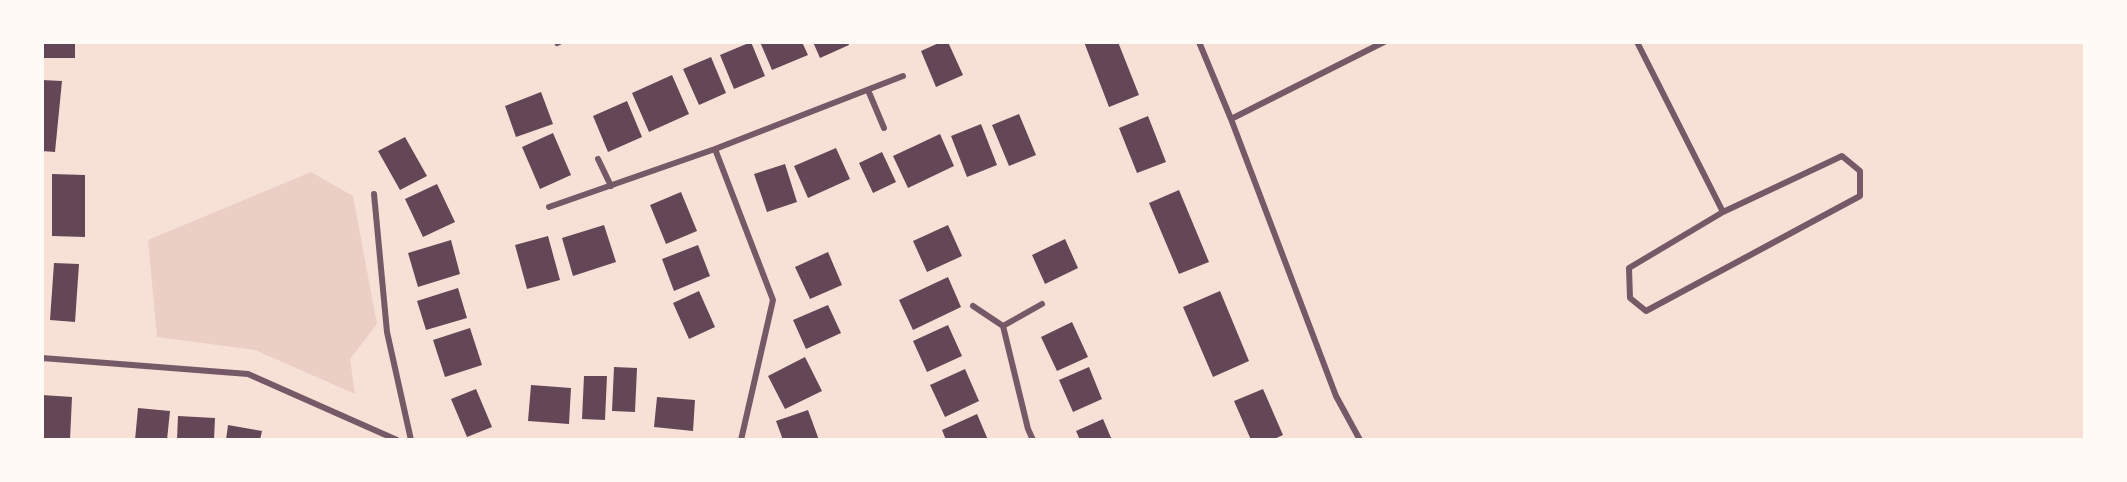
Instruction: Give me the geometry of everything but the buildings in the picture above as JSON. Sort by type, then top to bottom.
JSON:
[{"type":"street","points":[[1199,42],[1231,119],[1336,396],[1360,440]]},
{"type":"street","points":[[1231,119],[1383,42]]},
{"type":"street","points":[[1637,42],[1723,212]]},
{"type":"street","points":[[549,207],[715,148],[903,76]]},
{"type":"street","points":[[868,90],[884,128]]},
{"type":"street","points":[[715,148],[773,300],[741,440]]},
{"type":"street","points":[[1842,156],[1860,171],[1860,196],[1646,311],[1630,298],[1629,268],[1723,212],[1842,156]]},
{"type":"street","points":[[598,159],[610,186]]},
{"type":"street","points":[[374,194],[387,332],[411,440]]},
{"type":"street","points":[[1003,326],[1042,304]]},
{"type":"street","points":[[973,306],[1003,326],[1028,429],[1033,440]]},
{"type":"street","points":[[42,358],[249,374],[397,440]]},
{"type":"lane","points":[[556,42],[557,44],[561,42]]},
{"type":"shaded area","points":[[311,172],[353,196],[377,324],[350,359],[355,394],[255,350],[157,337],[148,240]]}]
